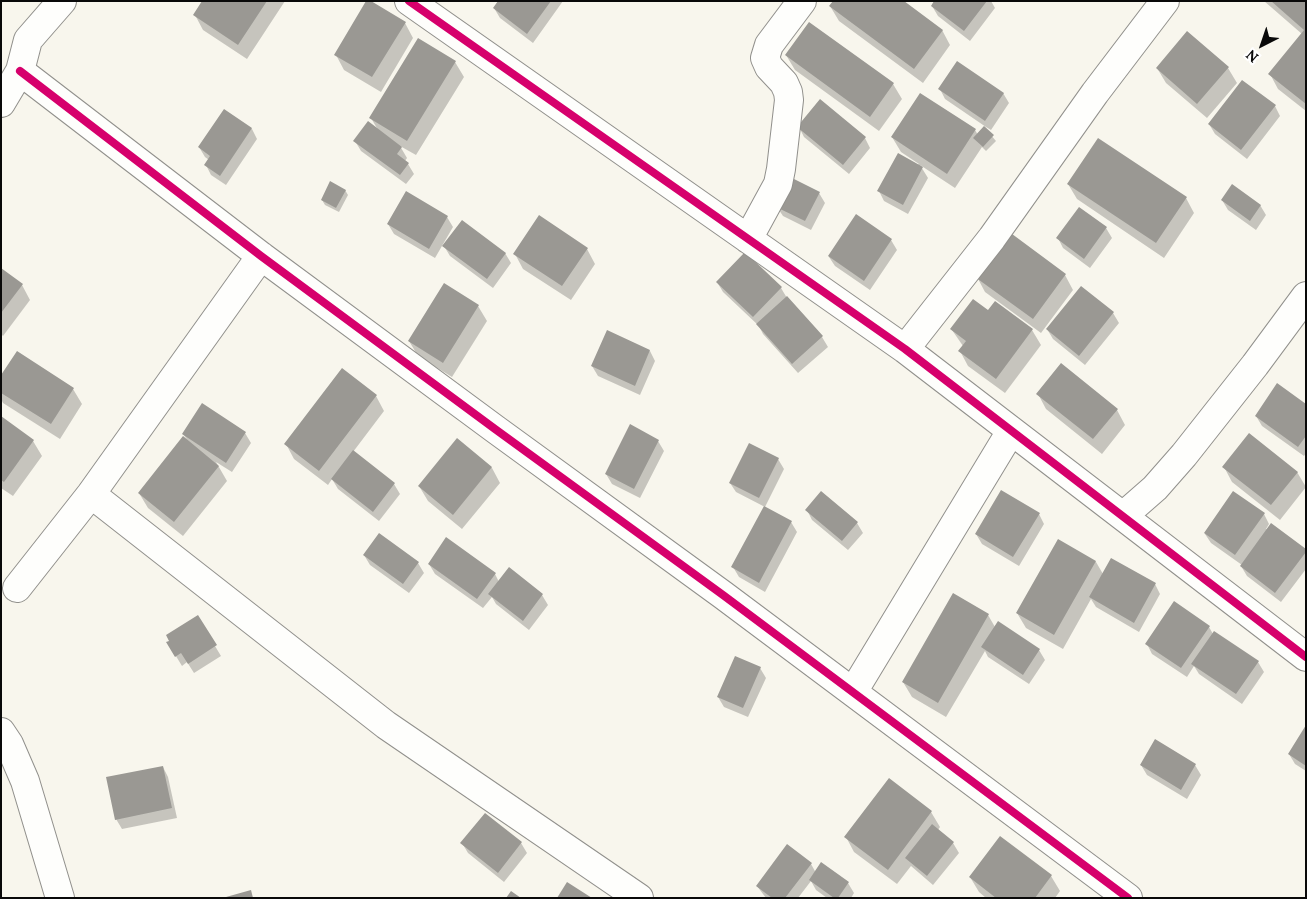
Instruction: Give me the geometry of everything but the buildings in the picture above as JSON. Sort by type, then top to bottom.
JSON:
[{"type":"street","points":[[1,103],[20,71],[28,40],[62,1]]},
{"type":"street","points":[[409,1],[904,349],[1306,657]]},
{"type":"street","points":[[748,239],[778,184],[789,100],[784,83],[769,67],[765,58],[769,45],[802,1]]},
{"type":"street","points":[[904,349],[992,238],[1164,1]]},
{"type":"street","points":[[20,71],[261,256],[853,692],[1120,895]]},
{"type":"street","points":[[17,588],[91,494],[261,256]]},
{"type":"street","points":[[1123,516],[1155,488],[1184,455],[1255,366],[1306,296]]},
{"type":"street","points":[[853,692],[1011,431]]},
{"type":"street","points":[[91,494],[386,725],[639,898]]},
{"type":"street","points":[[1,732],[9,744],[25,781],[60,898]]},
{"type":"cycle path","points":[[409,1],[905,349],[1306,657]]},
{"type":"cycle path","points":[[20,71],[261,256],[723,595],[1128,898]]}]
